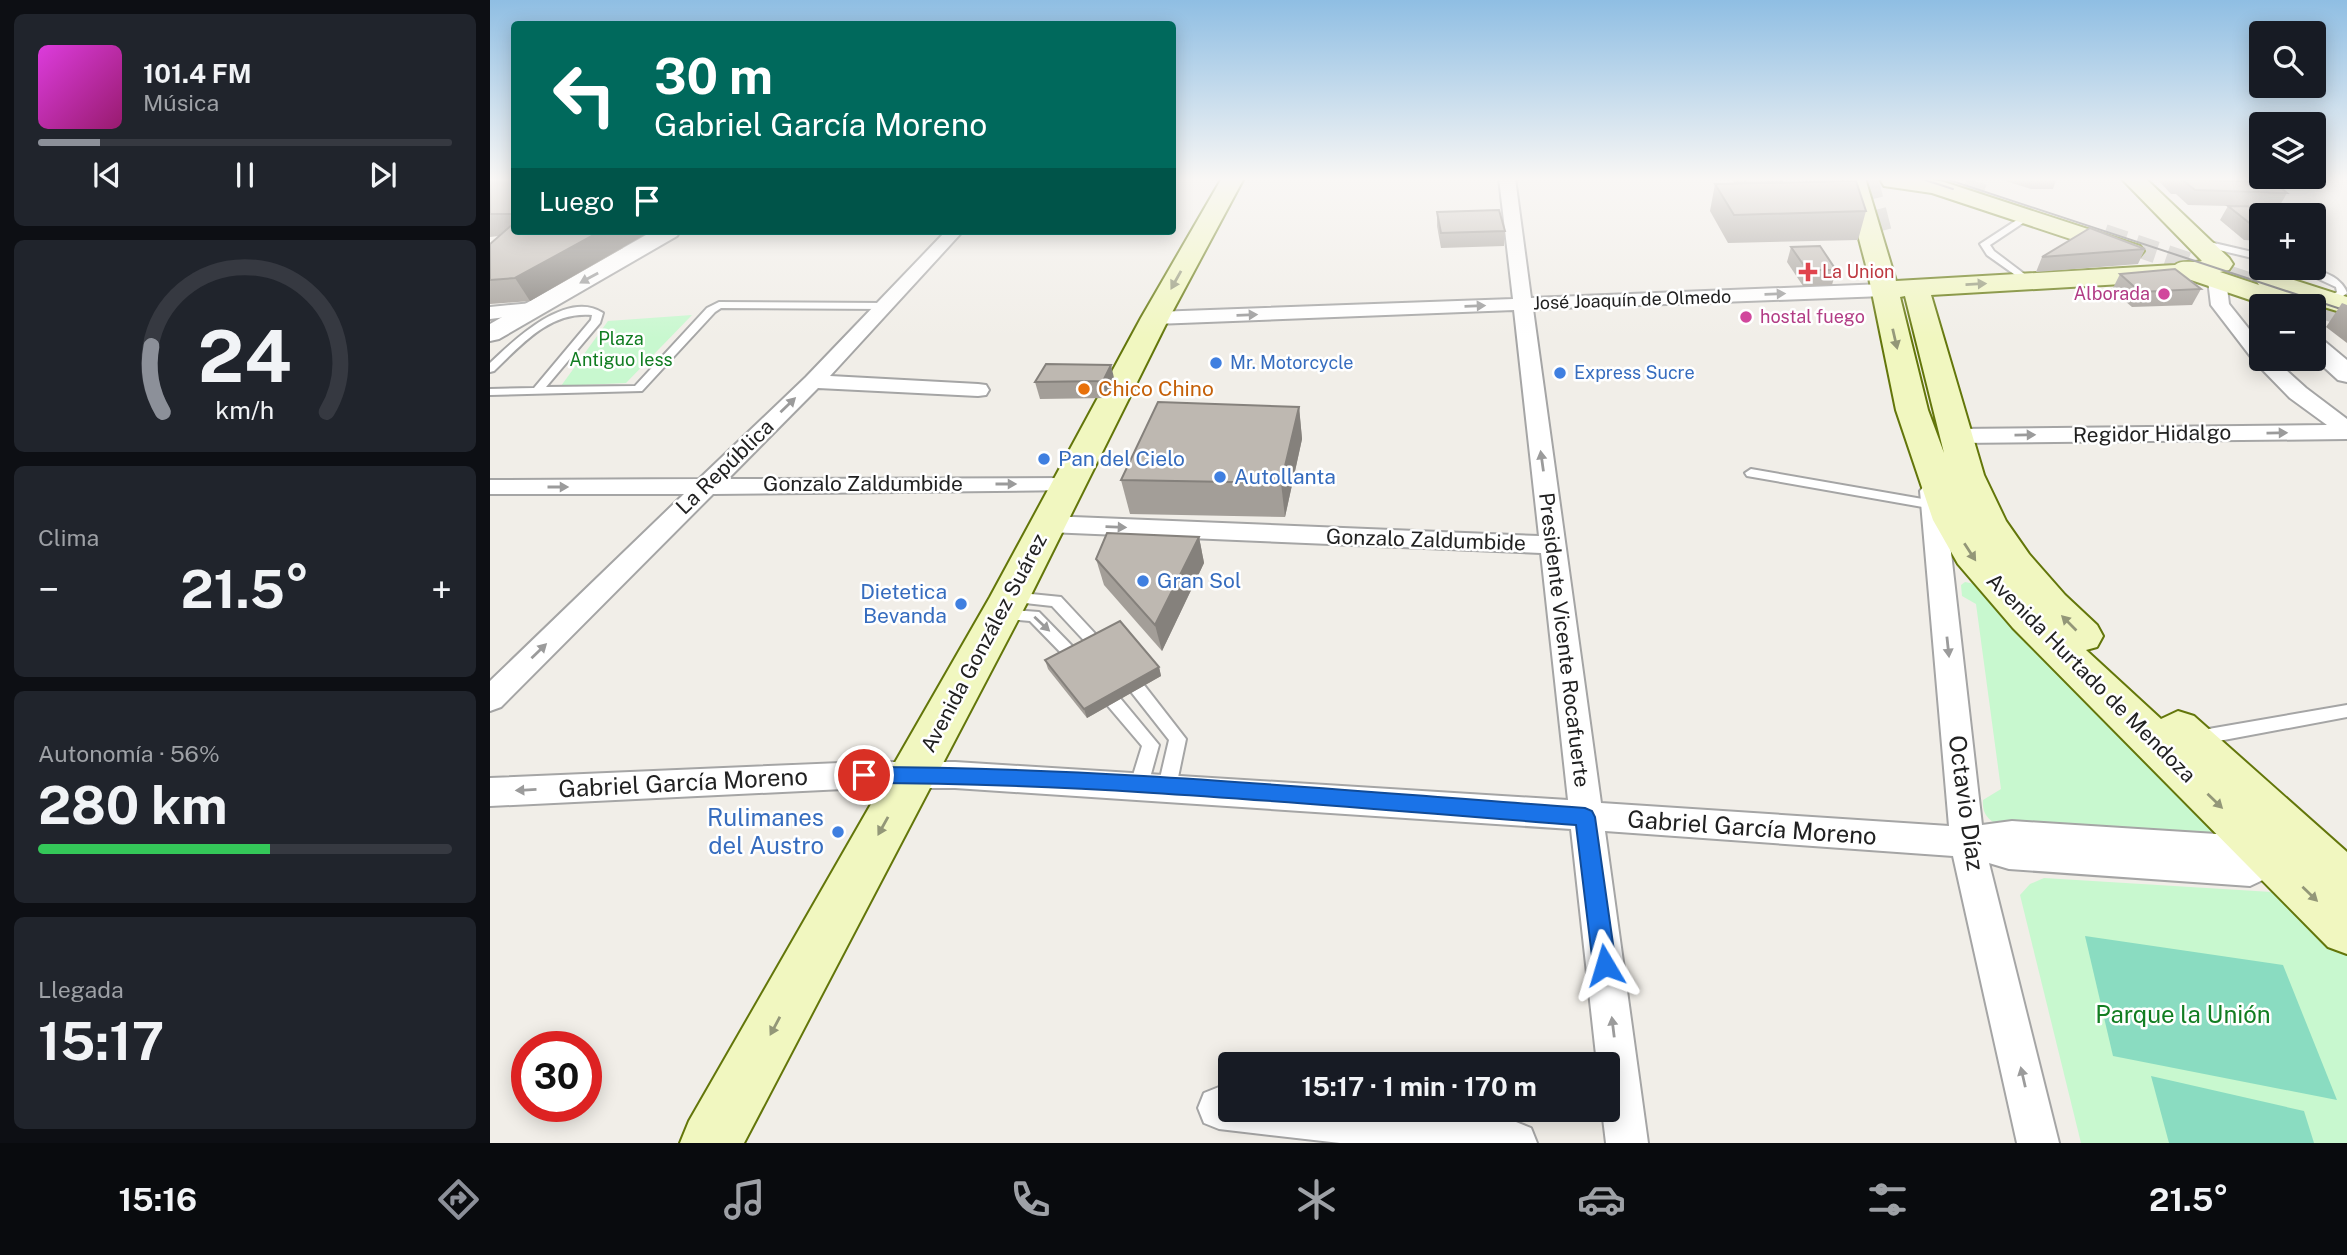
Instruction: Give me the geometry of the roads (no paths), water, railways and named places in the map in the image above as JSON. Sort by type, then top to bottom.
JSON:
[{"type":"main road","name":"Avenida González Suárez","points":[[711,1143],[1005,605],[1203,231]]},
{"type":"main road","name":"Avenida Hurtado de Mendoza","points":[[1863,231],[1900,289],[1912,410],[1967,475],[1989,523],[2016,563],[2051,605],[2188,739],[2290,853],[2347,929]]},
{"type":"main road","points":[[2086,231],[2198,260],[2331,306],[2347,324]]},
{"type":"main road","points":[[2121,231],[2150,241]]},
{"type":"main road","points":[[2175,231],[2198,260],[2253,294]]},
{"type":"main road","name":"José Joaquín de Olmedo","points":[[1900,289],[2028,281],[2198,260]]},
{"type":"main road","name":"Avenida Hurtado de Mendoza","points":[[1943,447],[1951,520],[1971,555],[2001,592],[2290,853],[2347,884]]},
{"type":"street","name":"Presidente Vicente Rocafuerte","points":[[1513,231],[1627,1143]]},
{"type":"street","points":[[490,334],[662,235]]},
{"type":"street","name":"La República","points":[[490,698],[813,381],[951,235]]},
{"type":"street","points":[[2198,260],[2220,305],[2249,342]]},
{"type":"street","name":"José Joaquín de Olmedo","points":[[1155,318],[1900,289]]},
{"type":"street","points":[[490,313],[532,309]]},
{"type":"street","points":[[2326,356],[2347,374]]},
{"type":"street","points":[[2275,371],[2298,393],[2347,431]]},
{"type":"street","points":[[813,381],[978,390]]},
{"type":"street","name":"Regidor Hidalgo","points":[[1943,447],[2347,431]]},
{"type":"street","name":"Octavio Díaz","points":[[1943,447],[1934,505],[1966,842],[2038,1143]]},
{"type":"street","name":"Gonzalo Zaldumbide","points":[[490,487],[656,487],[708,484],[1068,485]]},
{"type":"street","name":"Gonzalo Zaldumbide","points":[[1048,524],[1553,545]]},
{"type":"street","name":"Gabriel García Moreno","points":[[490,792],[913,775],[1153,786],[1966,842],[2009,854],[2250,872],[2290,853]]},
{"type":"street","points":[[1338,1122],[1516,1143]]},
{"type":"lane","points":[[2003,231],[1984,244],[1990,253],[2028,281]]},
{"type":"lane","points":[[2198,260],[2249,258]]},
{"type":"lane","points":[[2326,278],[2340,286],[2342,293],[2331,306]]},
{"type":"lane","points":[[490,392],[638,389],[711,310],[719,305],[886,306]]},
{"type":"lane","points":[[490,369],[538,324],[576,311],[598,313],[596,321],[537,391]]},
{"type":"lane","points":[[1751,473],[1934,505]]},
{"type":"lane","points":[[1005,605],[1056,601],[1098,637]]},
{"type":"lane","points":[[1005,605],[1034,616],[1062,643],[1066,659]]},
{"type":"lane","points":[[1145,690],[1178,739],[1153,786]]},
{"type":"lane","points":[[1099,711],[1118,707],[1151,745],[1153,786]]},
{"type":"lane","points":[[2188,739],[2347,710]]},
{"type":"tunnel","points":[[1881,231],[1882,237]]},
{"type":"tunnel","points":[[2104,235],[2347,316]]},
{"type":"tram line","points":[[2105,231],[2347,311]]},
{"type":"place","name":"La Union","points":[[1808,272]]},
{"type":"place","name":"Alborada","points":[[2164,294]]},
{"type":"place","name":"hostal fuego","points":[[1746,317]]},
{"type":"place","name":"Mr. Motorcycle","points":[[1216,363]]},
{"type":"place","name":"Express Sucre","points":[[1560,373]]},
{"type":"place","name":"Chico Chino","points":[[1084,389]]},
{"type":"place","name":"Pan del Cielo","points":[[1044,459]]},
{"type":"place","name":"Autollanta","points":[[1220,477]]},
{"type":"place","name":"Gran Sol","points":[[1143,581]]},
{"type":"place","name":"Dietetica Bevanda","points":[[961,604]]},
{"type":"place","name":"Rulimanes del Austro","points":[[838,832]]},
{"type":"park label","name":"Plaza Antiguo Iess","points":[[621,349]]},
{"type":"park label","name":"Parque la Unión","points":[[2183,1015]]}]
